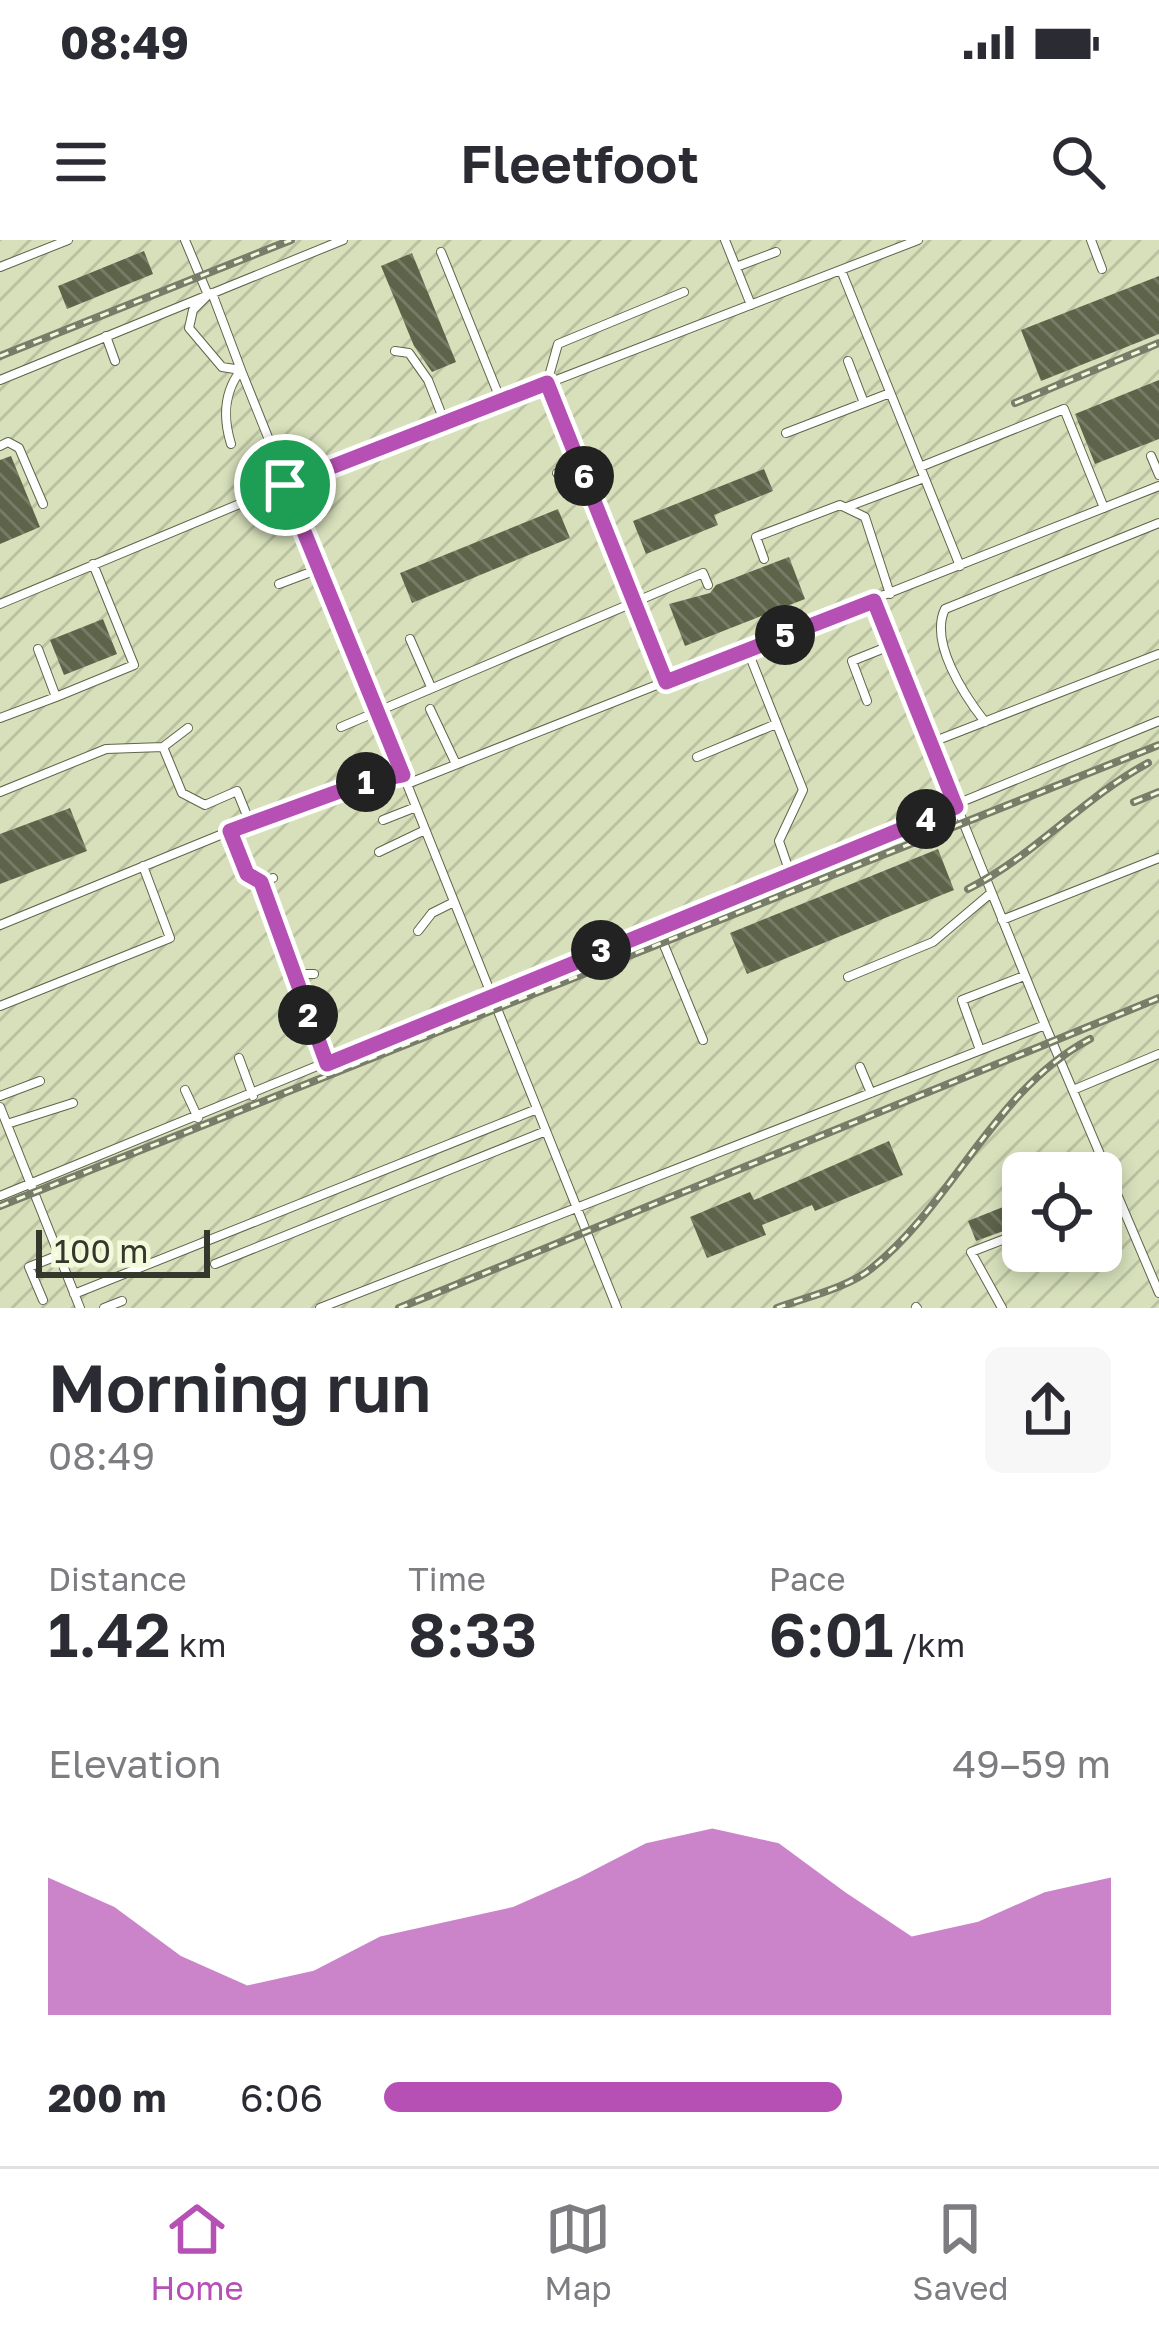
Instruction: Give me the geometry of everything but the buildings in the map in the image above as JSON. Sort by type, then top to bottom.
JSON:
[{"type":"lane","points":[[0,267],[68,240]]},
{"type":"lane","points":[[185,240],[242,370],[617,1308]]},
{"type":"lane","points":[[0,380],[343,240]]},
{"type":"lane","points":[[725,240],[751,305]]},
{"type":"lane","points":[[0,604],[285,485],[918,240]]},
{"type":"lane","points":[[1091,240],[1102,269]]},
{"type":"lane","points":[[441,252],[501,401]]},
{"type":"lane","points":[[736,267],[776,252]]},
{"type":"lane","points":[[841,270],[960,566]]},
{"type":"lane","points":[[666,682],[547,383],[558,344],[684,292]]},
{"type":"lane","points":[[210,294],[193,310],[189,328],[222,367],[242,370]]},
{"type":"lane","points":[[106,337],[115,361]]},
{"type":"lane","points":[[395,351],[409,353],[445,423]]},
{"type":"lane","points":[[848,361],[864,403]]},
{"type":"lane","points":[[231,445],[224,423],[227,402],[242,370]]},
{"type":"lane","points":[[786,433],[890,392]]},
{"type":"lane","points":[[920,467],[1064,409],[1104,508]]},
{"type":"lane","points":[[0,446],[8,442],[19,448],[43,504]]},
{"type":"lane","points":[[1151,455],[1159,475]]},
{"type":"lane","points":[[557,473],[579,465]]},
{"type":"lane","points":[[764,559],[756,537],[925,478]]},
{"type":"lane","points":[[0,925],[250,823],[362,783],[405,780],[456,764],[1159,486]]},
{"type":"lane","points":[[847,507],[865,517],[890,594]]},
{"type":"lane","points":[[985,722],[970,703],[946,647],[939,626],[945,609],[1159,523]]},
{"type":"lane","points":[[0,718],[134,665],[93,564]]},
{"type":"lane","points":[[279,584],[319,568]]},
{"type":"lane","points":[[340,727],[704,573],[708,585]]},
{"type":"lane","points":[[874,601],[1099,1152]]},
{"type":"lane","points":[[410,639],[431,687]]},
{"type":"lane","points":[[867,701],[852,662],[892,645]]},
{"type":"lane","points":[[38,649],[56,697]]},
{"type":"lane","points":[[747,649],[803,790],[779,841],[790,873]]},
{"type":"lane","points":[[930,743],[1159,654]]},
{"type":"lane","points":[[430,709],[456,764]]},
{"type":"lane","points":[[0,1196],[1159,721]]},
{"type":"lane","points":[[697,757],[776,724]]},
{"type":"lane","points":[[0,792],[106,749],[163,747],[188,728]]},
{"type":"lane","points":[[163,747],[182,794],[205,805],[237,791],[250,823]]},
{"type":"lane","points":[[383,820],[416,807]]},
{"type":"lane","points":[[379,852],[425,830]]},
{"type":"lane","points":[[230,831],[247,874],[261,882],[327,1064]]},
{"type":"lane","points":[[1001,920],[1159,858]]},
{"type":"lane","points":[[0,1006],[170,938],[142,866]]},
{"type":"lane","points":[[261,882],[273,878]]},
{"type":"lane","points":[[848,977],[933,942],[991,893]]},
{"type":"lane","points":[[418,931],[432,913],[454,902]]},
{"type":"lane","points":[[657,928],[703,1040]]},
{"type":"lane","points":[[292,974],[314,974]]},
{"type":"lane","points":[[980,1050],[962,1000],[1024,976]]},
{"type":"lane","points":[[320,1308],[1045,1025]]},
{"type":"lane","points":[[1073,1090],[1159,1054]]},
{"type":"lane","points":[[238,1058],[253,1096]]},
{"type":"lane","points":[[860,1066],[871,1093]]},
{"type":"lane","points":[[0,1096],[40,1081]]},
{"type":"lane","points":[[185,1090],[198,1118]]},
{"type":"lane","points":[[7,1124],[73,1102]]},
{"type":"lane","points":[[0,1107],[80,1308]]},
{"type":"lane","points":[[74,1294],[537,1109]]},
{"type":"lane","points":[[214,1264],[546,1131]]},
{"type":"lane","points":[[1122,1206],[1159,1292]]},
{"type":"lane","points":[[1002,1240],[970,1252],[1002,1308]]},
{"type":"lane","points":[[43,1300],[29,1267],[59,1255]]},
{"type":"lane","points":[[104,1308],[122,1301]]},
{"type":"shaded area","points":[[0,240],[1159,240],[1159,1308],[0,1308]]},
{"type":"railway","points":[[0,356],[291,240]]},
{"type":"railway","points":[[1015,403],[1159,343]]},
{"type":"railway","points":[[0,1206],[1159,745]]},
{"type":"railway","points":[[968,889],[1148,763]]},
{"type":"railway","points":[[1134,802],[1159,792]]},
{"type":"railway","points":[[399,1308],[1159,998]]},
{"type":"railway","points":[[777,1308],[839,1287],[872,1268],[927,1211],[1027,1087],[1090,1039]]},
{"type":"route","points":[[547,383],[666,682],[874,601],[956,807],[327,1064],[261,882],[247,874],[230,831],[362,783],[403,775],[285,485],[547,383]]}]
